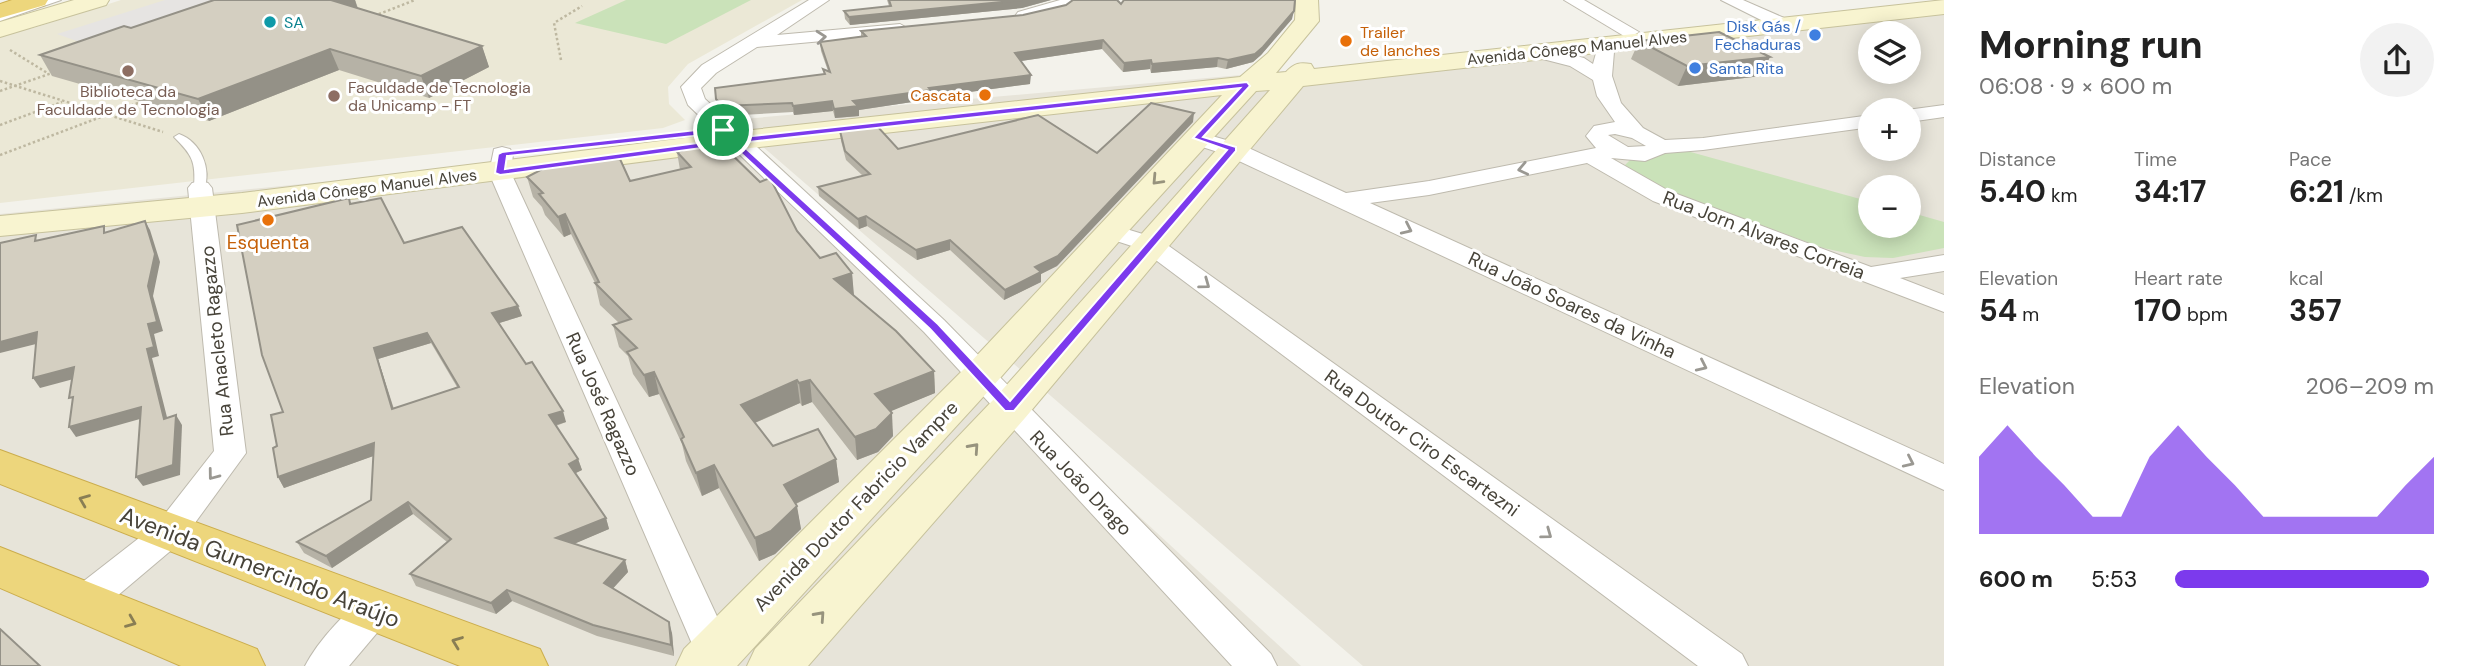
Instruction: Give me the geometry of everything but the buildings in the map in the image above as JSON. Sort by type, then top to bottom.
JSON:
[{"type":"highway","name":"Avenida Gumercindo Araújo","points":[[0,466],[521,666]]},
{"type":"highway","points":[[0,567],[238,666]]},
{"type":"street","points":[[29,16],[98,0]]},
{"type":"street","name":"Rua João Drago","points":[[821,0],[709,69],[691,87],[695,101],[728,135],[934,326],[1257,666]]},
{"type":"street","points":[[1009,17],[1059,7],[1073,0]]},
{"type":"street","name":"Avenida Doutor Fabricio Vampre","points":[[1277,75],[1307,22],[1307,0]]},
{"type":"street","name":"Avenida Doutor Fabricio Vampre","points":[[709,660],[980,376],[1110,231],[1215,143],[1326,23],[1327,0]]},
{"type":"street","points":[[1572,0],[1623,38],[1605,50],[1602,77],[1604,93],[1623,138]]},
{"type":"street","points":[[1729,0],[1776,21]]},
{"type":"street","name":"Avenida Cônego Manuel Alves","points":[[1776,21],[1922,0]]},
{"type":"street","name":"Avenida Cônego Manuel Alves","points":[[0,226],[200,197],[728,135],[1776,21],[1944,7]]},
{"type":"street","points":[[753,42],[917,27]]},
{"type":"street","name":"Avenida Cônego Manuel Alves","points":[[1277,75],[1538,52],[1623,38]]},
{"type":"street","points":[[1538,52],[1577,62],[1602,77]]},
{"type":"street","points":[[1921,114],[1944,111]]},
{"type":"street","points":[[1345,200],[1429,188],[1623,138],[1703,144],[1858,123]]},
{"type":"street","name":"Rua Jorn Alvares Correia","points":[[1623,138],[1661,196],[1944,304]]},
{"type":"street","name":"Avenida Doutor Fabricio Vampre","points":[[774,666],[1010,408],[1150,244],[1215,143]]},
{"type":"street","name":"Rua João Soares da Vinha","points":[[1215,143],[1345,200],[1944,478]]},
{"type":"street","name":"Rua José Ragazzo","points":[[501,163],[709,660]]},
{"type":"street","name":"Avenida Cônego Manuel Alves","points":[[0,211],[200,197]]},
{"type":"street","name":"Rua Anacleto Ragazzo","points":[[84,602],[169,533],[230,453],[200,197]]},
{"type":"street","name":"Rua Doutor Ciro Escartezni","points":[[1110,231],[1150,244],[1728,666]]},
{"type":"street","points":[[1869,275],[1944,263]]},
{"type":"street","points":[[325,666],[374,610]]},
{"type":"lane","points":[[179,137],[189,142],[198,155],[200,197]]},
{"type":"path","points":[[364,19],[415,0]]},
{"type":"path","points":[[561,60],[554,23],[582,6]]},
{"type":"path","points":[[0,44],[49,74]]},
{"type":"path","points":[[0,91],[62,69]]},
{"type":"path","points":[[0,81],[179,137]]},
{"type":"path","points":[[0,155],[146,100]]},
{"type":"path","points":[[0,125],[63,102]]},
{"type":"shaded area","name":"Faculdade de Tecnologia da Unicamp - FT","points":[[121,0],[802,0],[688,64],[668,87],[669,104],[685,120],[663,128],[0,203],[0,33],[34,28]]},
{"type":"shaded area","points":[[165,0],[230,0],[91,46],[57,34]]},
{"type":"shaded area","points":[[1944,13],[1944,666],[1363,666],[732,120]]},
{"type":"shaded area","points":[[733,141],[1301,666],[0,666],[0,214]]},
{"type":"green space","points":[[626,0],[751,0],[666,44],[575,23]]},
{"type":"green space","points":[[1687,151],[1858,198],[1858,238],[1921,238],[1921,215],[1944,222],[1944,248],[1893,258],[1865,257],[1823,248],[1629,176],[1624,166],[1633,157]]},
{"type":"place","name":"SA","points":[[270,22]]},
{"type":"place","name":"Disk Gás / Fechaduras","points":[[1815,35]]},
{"type":"place","name":"Trailer de lanches","points":[[1346,41]]},
{"type":"place","name":"Santa Rita","points":[[1695,68]]},
{"type":"place","name":"Biblioteca da Faculdade de Tecnologia","points":[[128,71]]},
{"type":"place","name":"Cascata","points":[[985,95]]},
{"type":"place","name":"Faculdade de Tecnologia da Unicamp - FT","points":[[334,96]]},
{"type":"place","name":"Esquenta","points":[[268,220]]},
{"type":"route","points":[[723,130],[502,154],[500,173],[733,141],[934,326],[1010,408],[1233,149],[1198,138],[1247,85],[733,141],[723,130]]}]
